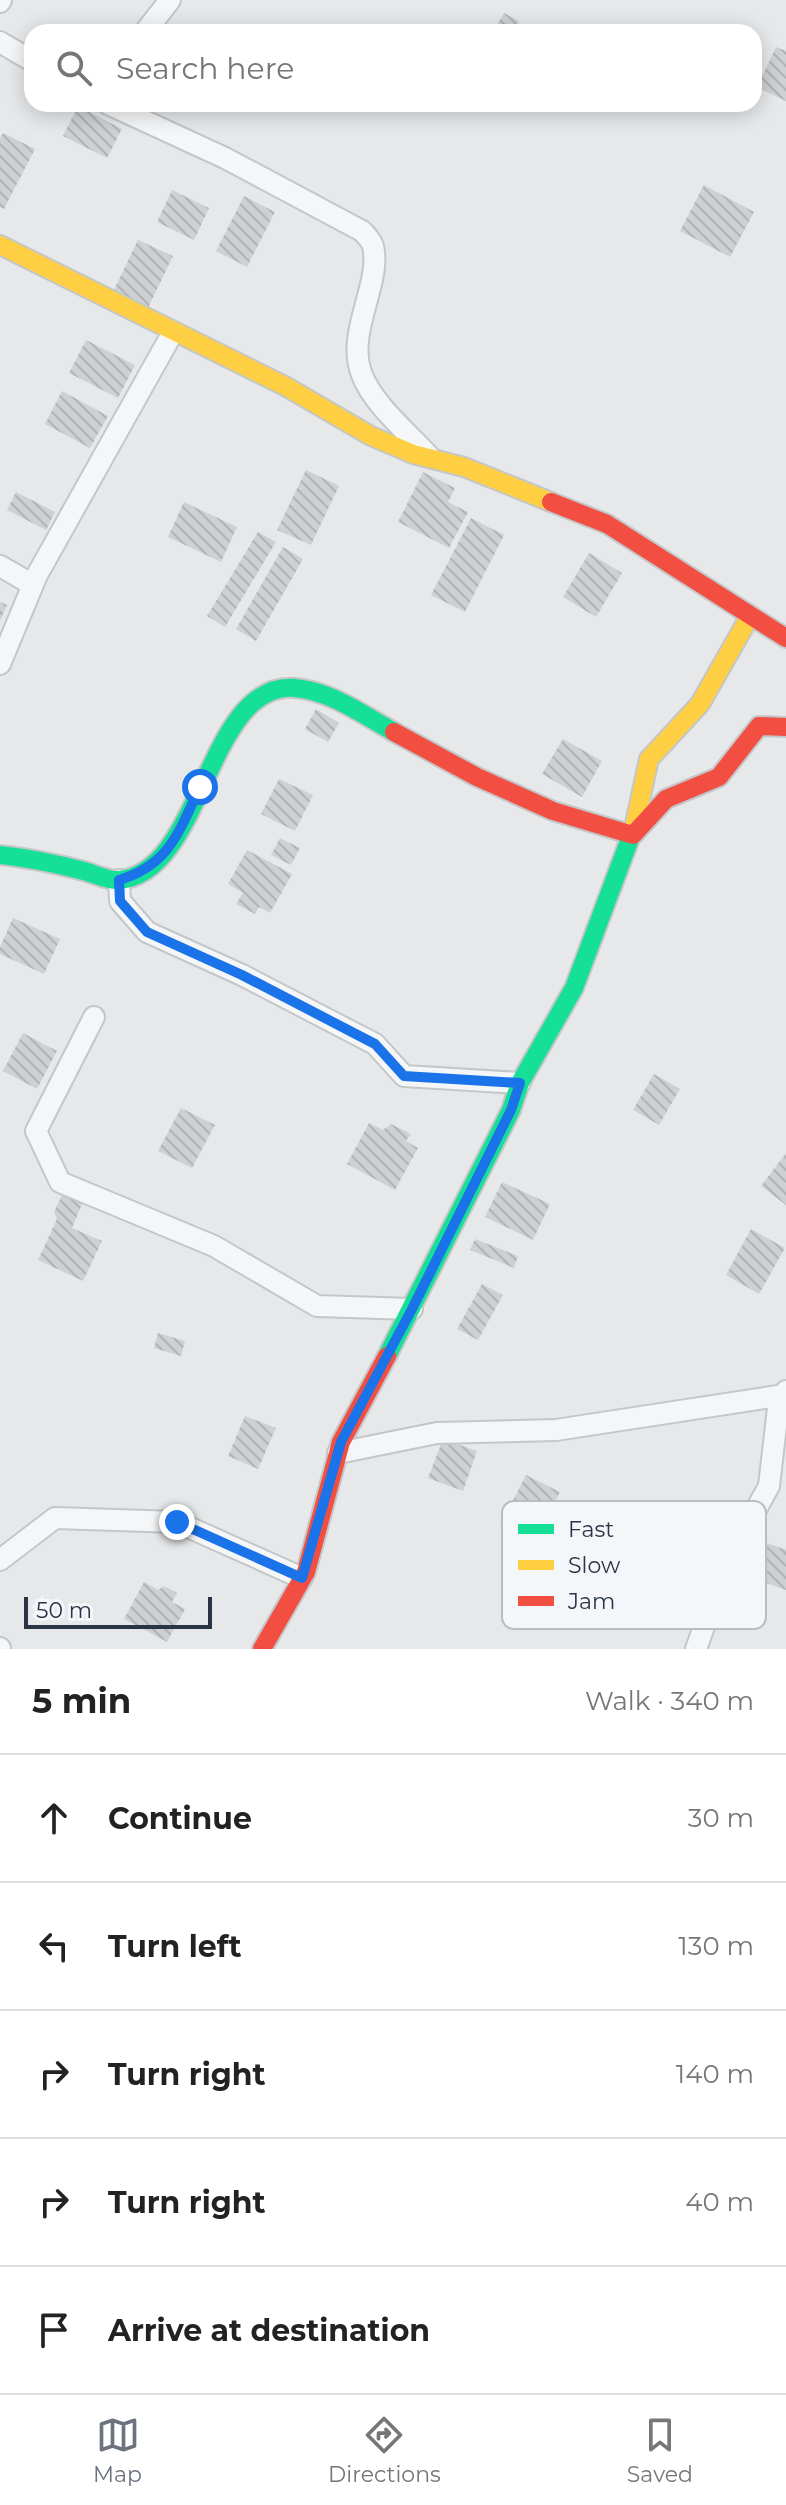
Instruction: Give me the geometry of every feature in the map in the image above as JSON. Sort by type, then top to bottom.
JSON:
[{"type":"street","points":[[151,24],[170,0]]},
{"type":"street","points":[[0,42],[24,56]]},
{"type":"street","points":[[125,112],[225,158],[362,231],[372,242],[374,257],[362,312],[360,372],[370,391],[432,459]]},
{"type":"street","points":[[0,245],[285,386],[371,436],[432,459],[464,467],[607,524],[786,638]]},
{"type":"street","points":[[0,664],[33,585],[173,332]]},
{"type":"street","points":[[0,566],[33,585]]},
{"type":"street","points":[[262,1649],[302,1578],[341,1442],[412,1309],[511,1110],[520,1083],[574,988],[633,835],[649,759],[700,704],[750,616]]},
{"type":"street","points":[[0,855],[30,858],[119,880],[141,873],[172,847],[200,787],[236,722],[254,701],[273,689],[303,689],[324,694],[477,777],[553,811],[633,835]]},
{"type":"street","points":[[633,835],[666,799],[719,777],[759,726],[786,727]]},
{"type":"street","points":[[119,880],[120,901],[147,932],[242,975],[375,1044],[404,1076],[520,1083]]},
{"type":"street","points":[[94,1017],[36,1131],[60,1182],[214,1246],[317,1306],[412,1309]]},
{"type":"street","points":[[338,1453],[437,1433],[556,1430],[785,1393]]},
{"type":"street","points":[[761,1501],[769,1486],[778,1408],[785,1393]]},
{"type":"street","points":[[0,1560],[55,1518],[177,1522],[302,1578]]},
{"type":"street","points":[[696,1649],[703,1629]]},
{"type":"building","points":[[504,13],[519,21],[517,24],[498,24]]},
{"type":"building","points":[[776,47],[786,51],[786,101],[762,89],[762,76]]},
{"type":"building","points":[[75,112],[89,112],[122,129],[107,158],[63,136]]},
{"type":"building","points":[[3,133],[35,149],[4,209],[0,207],[0,138]]},
{"type":"building","points":[[704,185],[754,212],[730,257],[680,231]]},
{"type":"building","points":[[172,190],[209,208],[194,240],[157,222]]},
{"type":"building","points":[[244,196],[275,212],[247,267],[216,251]]},
{"type":"building","points":[[138,240],[173,256],[148,308],[113,292]]},
{"type":"building","points":[[86,340],[135,365],[118,398],[69,373]]},
{"type":"building","points":[[62,391],[108,416],[90,448],[45,424]]},
{"type":"building","points":[[306,470],[339,486],[311,545],[277,530]]},
{"type":"building","points":[[423,472],[455,488],[448,502],[468,512],[449,548],[398,522]]},
{"type":"building","points":[[16,492],[55,512],[46,530],[7,510]]},
{"type":"building","points":[[184,502],[237,527],[221,562],[168,537]]},
{"type":"building","points":[[471,518],[504,535],[465,612],[431,595]]},
{"type":"building","points":[[258,532],[276,542],[225,627],[207,616]]},
{"type":"building","points":[[283,547],[303,559],[256,641],[236,629]]},
{"type":"building","points":[[589,553],[622,573],[596,617],[563,597]]},
{"type":"building","points":[[0,602],[7,605],[0,621]]},
{"type":"building","points":[[316,709],[339,723],[328,742],[305,729]]},
{"type":"building","points":[[563,739],[602,761],[582,797],[542,774]]},
{"type":"building","points":[[279,779],[313,795],[295,831],[261,814]]},
{"type":"building","points":[[280,838],[300,848],[291,865],[271,855]]},
{"type":"building","points":[[247,850],[292,874],[270,913],[259,907],[255,914],[236,904],[243,893],[228,884]]},
{"type":"building","points":[[13,918],[60,939],[44,974],[0,954]]},
{"type":"building","points":[[23,1033],[57,1051],[37,1089],[3,1071]]},
{"type":"building","points":[[654,1074],[680,1089],[659,1125],[633,1110]]},
{"type":"building","points":[[181,1108],[215,1125],[192,1168],[158,1151]]},
{"type":"building","points":[[369,1123],[383,1130],[391,1124],[411,1134],[406,1141],[418,1148],[395,1190],[347,1164]]},
{"type":"building","points":[[786,1153],[786,1205],[761,1186]]},
{"type":"building","points":[[502,1182],[550,1204],[533,1240],[485,1217]]},
{"type":"building","points":[[62,1195],[82,1204],[72,1228],[102,1241],[83,1281],[38,1260],[57,1219],[54,1212]]},
{"type":"building","points":[[751,1229],[785,1248],[759,1294],[726,1275]]},
{"type":"building","points":[[475,1239],[518,1256],[514,1268],[470,1250]]},
{"type":"building","points":[[482,1284],[503,1295],[478,1340],[457,1329]]},
{"type":"building","points":[[158,1333],[185,1341],[181,1356],[154,1348]]},
{"type":"building","points":[[245,1416],[276,1428],[258,1469],[228,1456]]},
{"type":"building","points":[[443,1439],[477,1451],[463,1491],[428,1478]]},
{"type":"building","points":[[526,1475],[560,1492],[555,1501],[513,1501]]},
{"type":"building","points":[[766,1542],[786,1550],[786,1590],[766,1583]]},
{"type":"building","points":[[144,1582],[158,1590],[164,1586],[177,1593],[172,1602],[185,1609],[167,1642],[124,1619]]},
{"type":"traffic: fast","points":[[0,855],[53,864],[115,880],[147,869],[170,846],[242,714],[265,694],[295,688],[308,690],[346,705],[394,732]]},
{"type":"traffic: fast","points":[[387,1356],[511,1110],[520,1083],[574,988],[634,828]]},
{"type":"traffic: slow","points":[[0,245],[285,386],[371,436],[413,454],[464,467],[551,502]]},
{"type":"traffic: slow","points":[[634,828],[649,759],[700,704],[750,616]]},
{"type":"traffic: jam","points":[[551,502],[607,524],[786,638]]},
{"type":"traffic: jam","points":[[394,732],[477,777],[553,811],[633,835],[666,799],[719,777],[759,726],[786,727]]},
{"type":"traffic: jam","points":[[262,1649],[306,1572],[341,1442],[387,1356]]},
{"type":"route","points":[[177,1522],[302,1578],[341,1442],[412,1309],[511,1110],[520,1083],[404,1076],[375,1044],[324,1015],[147,932],[120,901],[119,880],[141,873],[172,847],[200,787]]}]
